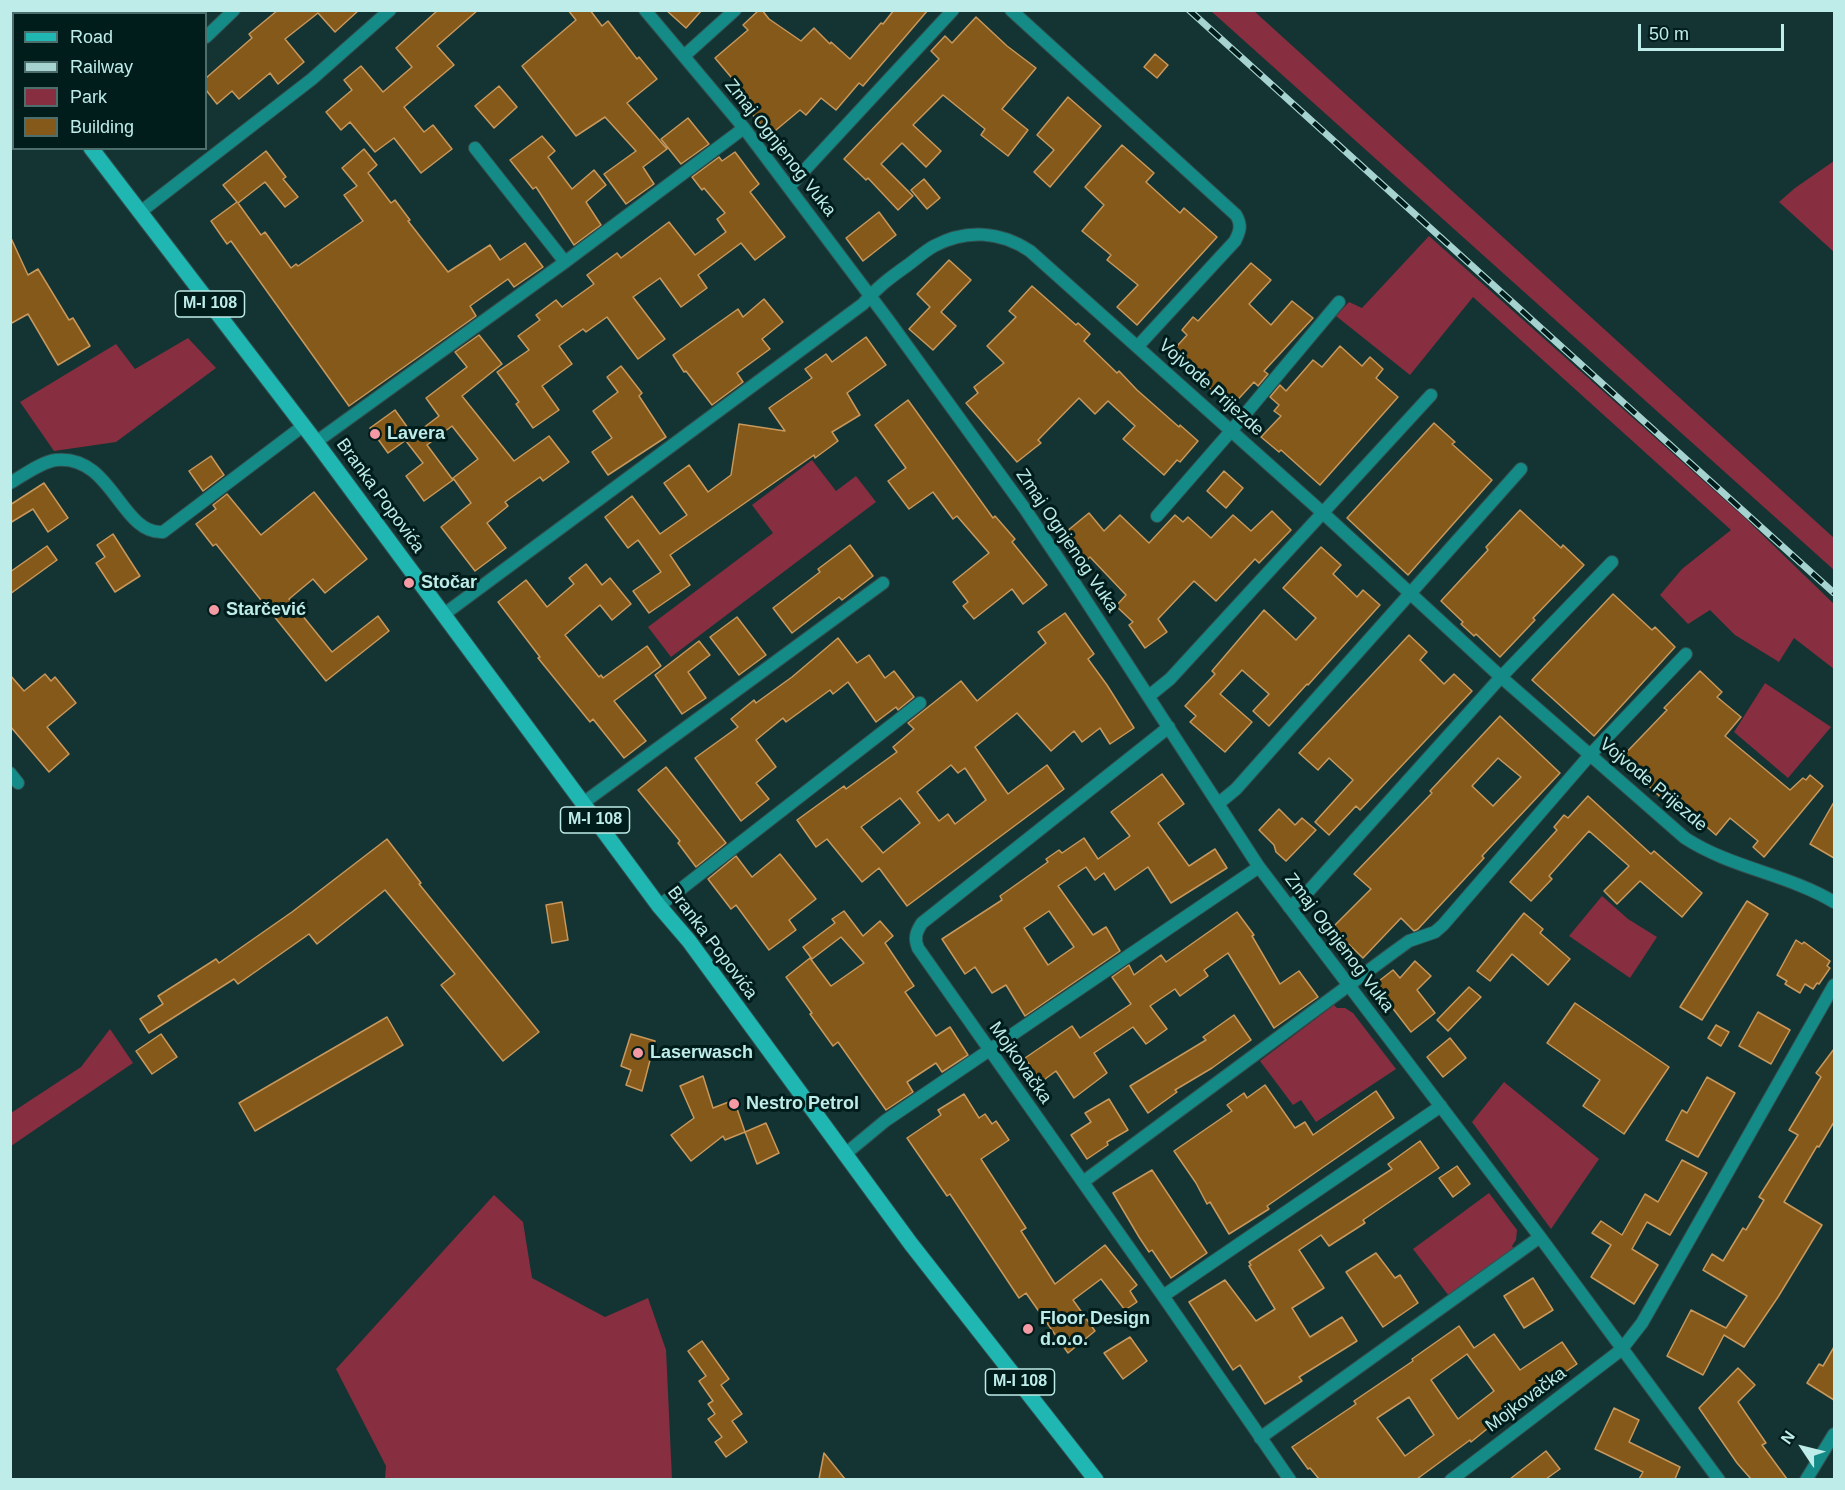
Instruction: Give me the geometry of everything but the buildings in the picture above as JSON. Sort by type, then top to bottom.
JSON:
[{"type":"main road","name":"Branka Popovića","points":[[92,150],[316,442],[659,906],[689,941],[911,1244],[1096,1479]]},
{"type":"street","points":[[207,35],[234,10]]},
{"type":"street","points":[[139,213],[312,79],[390,10]]},
{"type":"street","name":"Zmaj Ognjenog Vuka","points":[[645,10],[744,128],[870,295],[1024,508],[1259,867],[1540,1237],[1621,1350],[1719,1479]]},
{"type":"street","points":[[684,56],[735,10]]},
{"type":"street","points":[[789,187],[953,10]]},
{"type":"street","points":[[1011,10],[1240,221],[1241,228],[1235,241],[1138,346]]},
{"type":"street","points":[[316,442],[566,262],[744,128]]},
{"type":"street","points":[[476,148],[566,262]]},
{"type":"street","name":"Vojvode Prijezde","points":[[443,615],[863,304],[880,284],[931,247],[960,236],[990,234],[1011,240],[1030,250],[1410,591],[1501,677],[1669,825],[1701,848],[1744,866],[1798,884],[1834,902]]},
{"type":"street","points":[[1156,516],[1339,302]]},
{"type":"street","points":[[1149,696],[1170,679],[1431,395]]},
{"type":"street","points":[[10,483],[47,462],[57,460],[78,463],[90,468],[103,479],[142,528],[153,533],[163,532],[303,426]]},
{"type":"street","points":[[1218,803],[1236,789],[1521,469]]},
{"type":"street","points":[[1289,907],[1306,894],[1501,677],[1612,562]]},
{"type":"street","points":[[583,803],[883,583]]},
{"type":"street","points":[[1083,1182],[1409,941],[1435,932],[1443,925],[1590,755],[1686,654]]},
{"type":"street","points":[[659,906],[920,703]]},
{"type":"street","name":"Mojkovačka","points":[[1169,727],[922,923],[918,928],[915,941],[1290,1479]]},
{"type":"street","points":[[844,1155],[877,1127],[1259,867]]},
{"type":"street","points":[[1621,1350],[1642,1323],[1834,985]]},
{"type":"street","points":[[1163,1296],[1441,1106]]},
{"type":"street","points":[[1260,1438],[1540,1237]]},
{"type":"street","name":"Mojkovačka","points":[[1451,1479],[1621,1350]]},
{"type":"street","points":[[1806,1479],[1834,1434]]},
{"type":"green space","points":[[1211,11],[1254,11],[1834,538],[1834,570]]},
{"type":"green space","points":[[1834,161],[1834,252],[1779,202]]},
{"type":"green space","points":[[1429,236],[1744,517],[1834,604],[1834,669],[1794,638],[1779,662],[1735,635],[1710,610],[1688,624],[1660,595],[1682,569],[1731,530],[1473,297],[1410,375],[1336,316],[1349,302],[1362,308]]},
{"type":"green space","points":[[188,338],[216,368],[116,442],[54,451],[20,402],[116,344],[135,369]]},
{"type":"green space","points":[[812,460],[836,491],[856,476],[876,502],[671,657],[648,627],[773,533],[752,505]]},
{"type":"green space","points":[[1765,683],[1831,727],[1788,778],[1734,732]]},
{"type":"green space","points":[[1602,896],[1628,919],[1657,937],[1630,978],[1569,936]]},
{"type":"green space","points":[[1334,1005],[1353,1013],[1396,1069],[1316,1122],[1301,1100],[1293,1105],[1260,1061]]},
{"type":"green space","points":[[110,1029],[133,1063],[11,1146],[11,1113],[81,1067]]},
{"type":"green space","points":[[1504,1082],[1599,1159],[1551,1229],[1472,1122]]},
{"type":"green space","points":[[1489,1193],[1517,1230],[1516,1240],[1512,1246],[1514,1249],[1449,1296],[1413,1249]]},
{"type":"green space","points":[[494,1195],[523,1222],[532,1278],[605,1317],[648,1298],[666,1350],[672,1479],[385,1479],[386,1466],[336,1369]]},
{"type":"railway","points":[[1189,10],[1834,593]]},
{"type":"place","name":"Lavera","points":[[375,434]]},
{"type":"place","name":"Stočar","points":[[409,583]]},
{"type":"place","name":"Starčević","points":[[214,610]]},
{"type":"place","name":"Laserwasch","points":[[638,1053]]},
{"type":"place","name":"Nestro Petrol","points":[[734,1104]]},
{"type":"place","name":"Floor Design d.o.o.","points":[[1028,1329]]}]
